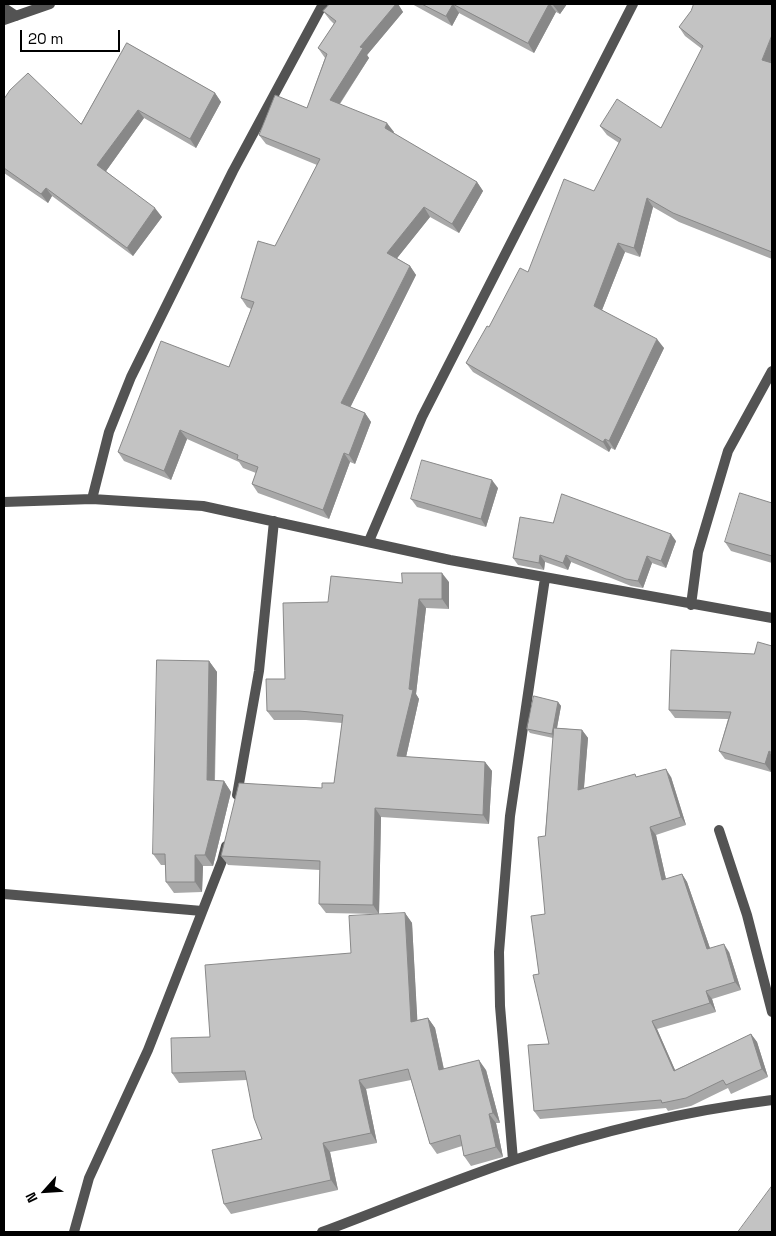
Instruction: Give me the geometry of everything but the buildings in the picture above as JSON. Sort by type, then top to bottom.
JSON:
[{"type":"street","points":[[4,20],[50,4]]},
{"type":"street","points":[[92,500],[109,432],[132,377],[233,170],[323,4]]},
{"type":"street","points":[[369,541],[422,417],[633,4]]},
{"type":"street","points":[[4,8],[16,16]]},
{"type":"street","points":[[691,605],[698,552],[728,452],[772,371]]},
{"type":"street","points":[[4,502],[92,500],[203,506],[450,560],[691,605],[772,618]]},
{"type":"street","points":[[234,808],[243,772],[259,671],[274,521]]},
{"type":"street","points":[[513,1160],[500,1006],[499,952],[510,816],[545,578]]},
{"type":"street","points":[[719,830],[747,915],[772,1012]]},
{"type":"street","points":[[74,1232],[89,1178],[148,1050],[222,861],[228,834]]},
{"type":"street","points":[[4,894],[202,911]]},
{"type":"street","points":[[322,1232],[513,1160],[642,1124],[728,1106],[772,1100]]}]
